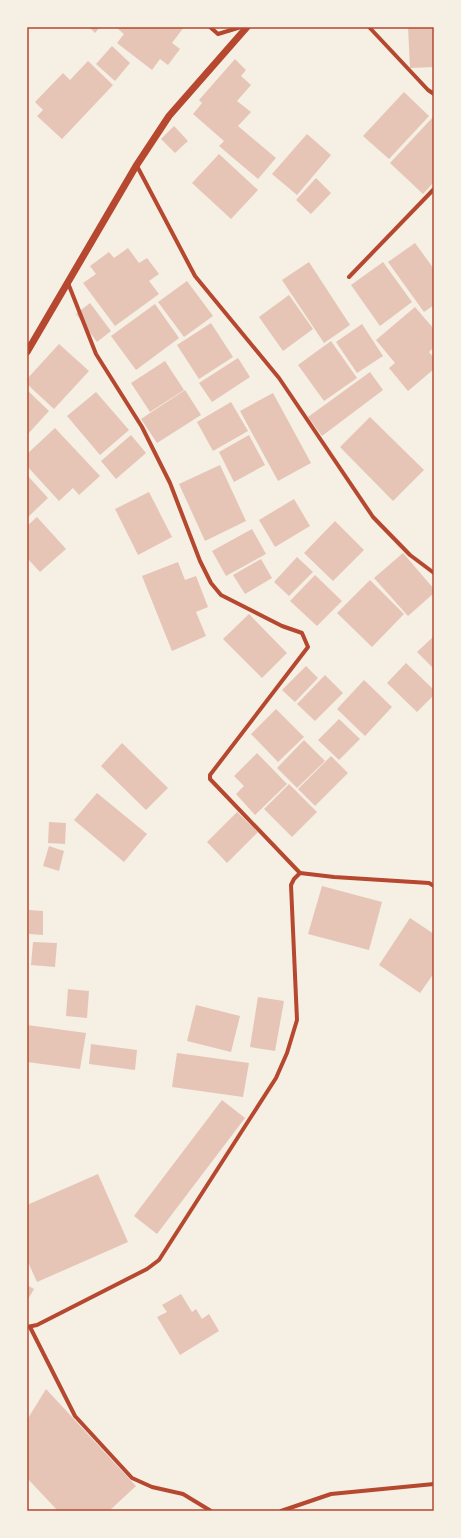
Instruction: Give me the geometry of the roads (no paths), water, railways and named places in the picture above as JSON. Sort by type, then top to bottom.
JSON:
[{"type":"street","points":[[210,27],[218,34],[241,27]]},
{"type":"street","points":[[27,352],[136,166],[169,116],[247,27]]},
{"type":"street","points":[[369,27],[428,90],[434,94]]},
{"type":"street","points":[[136,166],[195,276],[279,378],[373,517],[410,555],[434,573]]},
{"type":"street","points":[[349,277],[434,189]]},
{"type":"street","points":[[68,280],[96,354],[142,427],[170,483],[200,561],[211,583],[221,595],[282,626],[302,634],[307,643],[308,647],[210,775],[210,778],[300,873],[334,877],[429,883],[434,886]]},
{"type":"street","points":[[211,1511],[183,1494],[152,1487],[132,1478],[75,1416],[28,1327],[37,1325],[147,1269],[158,1260],[276,1078],[287,1053],[297,1020],[292,885],[294,879],[300,873]]},
{"type":"street","points":[[281,1511],[331,1494],[434,1484]]}]
